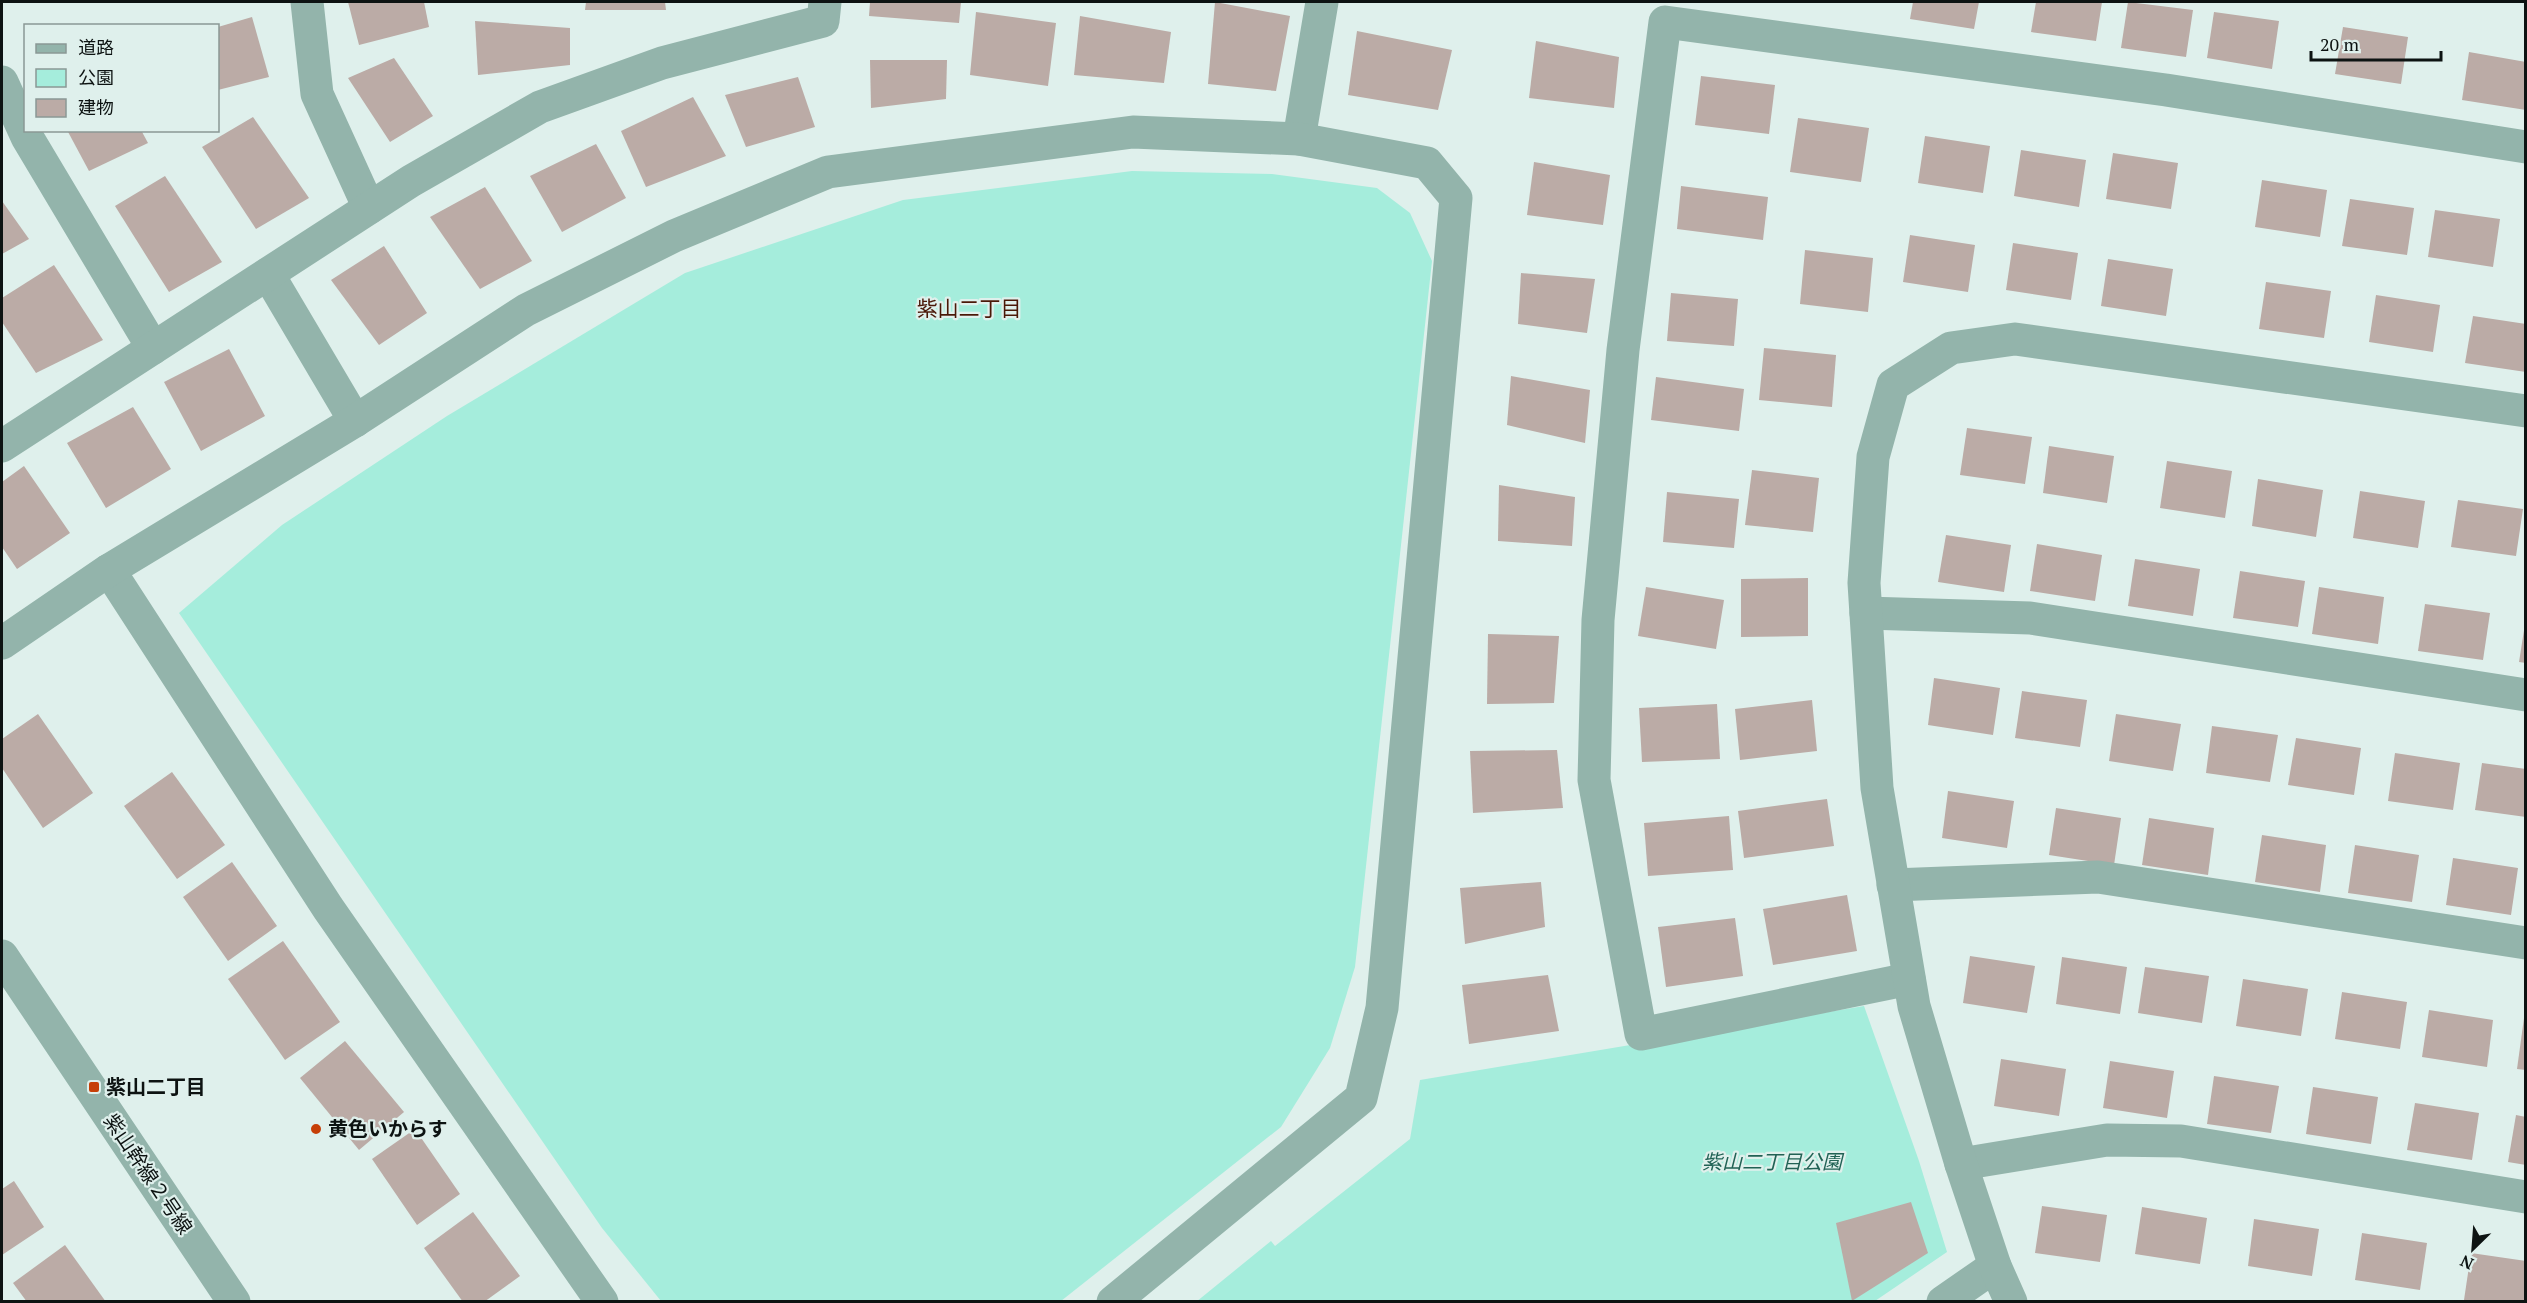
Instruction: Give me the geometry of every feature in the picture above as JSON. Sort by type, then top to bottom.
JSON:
[{"type":"street","points":[[307,2],[317,94],[369,208]]},
{"type":"street","points":[[2,446],[369,208],[540,107],[662,63],[823,21],[825,2]]},
{"type":"street","points":[[1299,139],[1322,2]]},
{"type":"street","points":[[1909,979],[1641,1034],[1594,780],[1598,632],[1623,350],[1665,22],[2166,90],[2526,147]]},
{"type":"street","points":[[2,82],[24,130]]},
{"type":"street","points":[[25,132],[153,348]]},
{"type":"street","points":[[2,643],[109,570],[355,421],[526,310],[674,236],[828,172],[1133,132],[1299,139],[1427,163],[1456,198],[1382,1008],[1361,1098],[1113,1302]]},
{"type":"street","points":[[268,274],[355,421]]},
{"type":"street","points":[[2011,1302],[1995,1266],[1961,1164],[1914,1006],[1877,788],[1864,583],[1873,457],[1893,385],[1951,348],[2015,339],[2526,411]]},
{"type":"street","points":[[109,570],[328,908],[602,1302]]},
{"type":"street","points":[[1866,613],[2030,618],[2526,695]]},
{"type":"street","points":[[1893,885],[2098,877],[2526,944]]},
{"type":"street","name":"紫山幹線２号線","points":[[2,956],[234,1302]]},
{"type":"street","points":[[1961,1164],[2107,1140],[2181,1141],[2526,1197]]},
{"type":"street","points":[[1943,1302],[1995,1266]]},
{"type":"green space","points":[[1132,171],[1272,174],[1377,188],[1410,213],[1432,261],[1355,967],[1330,1048],[1281,1127],[1061,1301],[661,1301],[602,1228],[179,613],[282,525],[447,416],[685,273],[903,200]]},
{"type":"green space","name":"紫山二丁目公園","points":[[1864,1006],[1919,1161],[1947,1252],[1875,1301],[1196,1302],[1271,1241],[1275,1246],[1410,1139],[1420,1080]]},
{"type":"building","points":[[348,2],[424,2],[429,27],[359,45]]},
{"type":"building","points":[[586,2],[665,2],[666,10],[585,10]]},
{"type":"building","points":[[870,2],[961,2],[959,23],[869,16]]},
{"type":"building","points":[[1215,2],[1290,16],[1276,91],[1208,84]]},
{"type":"building","points":[[1913,2],[1979,2],[1974,29],[1910,19]]},
{"type":"building","points":[[2036,2],[2102,2],[2096,41],[2031,32]]},
{"type":"building","points":[[2128,2],[2193,10],[2186,57],[2121,48]]},
{"type":"building","points":[[976,12],[1056,23],[1048,86],[970,75]]},
{"type":"building","points":[[2214,12],[2279,21],[2272,69],[2207,58]]},
{"type":"building","points":[[1080,16],[1171,32],[1164,83],[1074,75]]},
{"type":"building","points":[[252,17],[269,77],[219,90],[219,27]]},
{"type":"building","points":[[475,21],[570,28],[570,65],[478,75]]},
{"type":"building","points":[[2343,27],[2408,37],[2401,84],[2335,74]]},
{"type":"building","points":[[1357,31],[1452,50],[1438,110],[1348,95]]},
{"type":"building","points":[[1536,41],[1619,57],[1614,108],[1529,98]]},
{"type":"building","points":[[2469,52],[2526,62],[2526,110],[2462,100]]},
{"type":"building","points":[[394,58],[433,116],[390,142],[348,78]]},
{"type":"building","points":[[870,60],[947,60],[946,99],[871,108]]},
{"type":"building","points":[[1701,76],[1775,85],[1769,134],[1695,125]]},
{"type":"building","points":[[798,77],[815,127],[746,147],[725,95]]},
{"type":"building","points":[[693,97],[726,156],[646,187],[621,131]]},
{"type":"building","points":[[253,117],[309,198],[256,229],[202,147]]},
{"type":"building","points":[[1798,118],[1869,128],[1861,182],[1790,172]]},
{"type":"building","points":[[68,132],[142,132],[148,143],[89,171]]},
{"type":"building","points":[[1925,136],[1990,146],[1983,193],[1918,183]]},
{"type":"building","points":[[596,144],[626,198],[562,232],[530,176]]},
{"type":"building","points":[[2021,150],[2086,160],[2079,207],[2014,196]]},
{"type":"building","points":[[2113,153],[2178,163],[2171,209],[2106,199]]},
{"type":"building","points":[[1534,162],[1610,175],[1603,225],[1527,215]]},
{"type":"building","points":[[165,176],[222,262],[169,292],[115,206]]},
{"type":"building","points":[[2262,180],[2327,190],[2320,237],[2255,227]]},
{"type":"building","points":[[1681,186],[1768,197],[1763,240],[1677,229]]},
{"type":"building","points":[[485,187],[532,261],[480,289],[430,217]]},
{"type":"building","points":[[2350,199],[2414,208],[2407,255],[2342,246]]},
{"type":"building","points":[[2,201],[29,239],[2,254]]},
{"type":"building","points":[[2435,210],[2500,219],[2493,267],[2428,257]]},
{"type":"building","points":[[1910,235],[1975,245],[1968,292],[1903,282]]},
{"type":"building","points":[[2013,243],[2078,253],[2071,300],[2006,290]]},
{"type":"building","points":[[384,246],[427,313],[379,345],[331,280]]},
{"type":"building","points":[[1805,250],[1873,258],[1868,312],[1800,304]]},
{"type":"building","points":[[2108,259],[2173,269],[2166,316],[2101,306]]},
{"type":"building","points":[[54,265],[103,340],[36,373],[2,322],[2,298]]},
{"type":"building","points":[[1521,273],[1595,279],[1587,333],[1518,324]]},
{"type":"building","points":[[2266,282],[2331,291],[2324,338],[2259,329]]},
{"type":"building","points":[[1671,293],[1738,299],[1734,346],[1667,341]]},
{"type":"building","points":[[2376,295],[2440,305],[2433,352],[2369,342]]},
{"type":"building","points":[[2473,316],[2526,324],[2526,372],[2465,363]]},
{"type":"building","points":[[1764,348],[1836,355],[1832,407],[1759,400]]},
{"type":"building","points":[[229,349],[265,416],[201,451],[164,382]]},
{"type":"building","points":[[1511,376],[1590,390],[1585,443],[1507,425]]},
{"type":"building","points":[[1656,377],[1744,389],[1739,431],[1651,420]]},
{"type":"building","points":[[133,407],[171,469],[106,508],[67,443]]},
{"type":"building","points":[[1967,428],[2032,437],[2025,484],[1960,475]]},
{"type":"building","points":[[2049,446],[2114,456],[2107,503],[2043,493]]},
{"type":"building","points":[[2167,461],[2232,471],[2225,518],[2160,508]]},
{"type":"building","points":[[24,466],[70,533],[17,569],[2,547],[2,482]]},
{"type":"building","points":[[1752,470],[1819,478],[1813,532],[1745,525]]},
{"type":"building","points":[[2258,479],[2323,490],[2316,537],[2252,526]]},
{"type":"building","points":[[1499,485],[1575,497],[1572,546],[1498,541]]},
{"type":"building","points":[[2360,491],[2425,501],[2418,548],[2353,538]]},
{"type":"building","points":[[1667,492],[1739,499],[1734,548],[1663,542]]},
{"type":"building","points":[[2458,500],[2523,509],[2516,556],[2451,547]]},
{"type":"building","points":[[1946,535],[2011,545],[2004,592],[1938,582]]},
{"type":"building","points":[[2037,544],[2102,555],[2095,601],[2030,591]]},
{"type":"building","points":[[2135,559],[2200,569],[2193,616],[2128,606]]},
{"type":"building","points":[[2240,571],[2305,581],[2298,627],[2233,618]]},
{"type":"building","points":[[1808,578],[1808,636],[1741,637],[1741,579]]},
{"type":"building","points":[[1646,587],[1724,600],[1716,649],[1638,636]]},
{"type":"building","points":[[2319,587],[2384,597],[2378,644],[2312,634]]},
{"type":"building","points":[[2425,604],[2490,613],[2483,660],[2418,651]]},
{"type":"building","points":[[2524,630],[2526,630],[2526,663],[2519,662]]},
{"type":"building","points":[[1488,634],[1559,636],[1554,703],[1487,704]]},
{"type":"building","points":[[1934,678],[2000,688],[1993,735],[1928,725]]},
{"type":"building","points":[[2022,691],[2087,700],[2080,747],[2015,738]]},
{"type":"building","points":[[1812,700],[1817,751],[1740,760],[1735,709]]},
{"type":"building","points":[[1717,704],[1720,759],[1642,762],[1639,708]]},
{"type":"building","points":[[38,714],[93,793],[43,828],[2,768],[2,739]]},
{"type":"building","points":[[2116,714],[2181,724],[2173,771],[2109,761]]},
{"type":"building","points":[[2212,726],[2278,735],[2270,782],[2206,773]]},
{"type":"building","points":[[2296,738],[2361,748],[2354,795],[2288,785]]},
{"type":"building","points":[[1557,750],[1563,808],[1473,813],[1470,751]]},
{"type":"building","points":[[2395,753],[2460,763],[2453,810],[2388,801]]},
{"type":"building","points":[[2482,763],[2526,769],[2526,817],[2475,810]]},
{"type":"building","points":[[172,772],[225,845],[177,879],[124,806]]},
{"type":"building","points":[[1948,791],[2014,801],[2007,848],[1942,838]]},
{"type":"building","points":[[1827,799],[1834,846],[1744,858],[1738,811]]},
{"type":"building","points":[[2056,808],[2121,818],[2114,865],[2049,855]]},
{"type":"building","points":[[1729,816],[1733,870],[1648,876],[1644,823]]},
{"type":"building","points":[[2149,818],[2214,828],[2208,875],[2142,865]]},
{"type":"building","points":[[2262,835],[2326,845],[2320,892],[2255,882]]},
{"type":"building","points":[[2355,845],[2419,855],[2412,902],[2348,893]]},
{"type":"building","points":[[2453,858],[2518,868],[2511,915],[2446,905]]},
{"type":"building","points":[[232,862],[277,926],[228,961],[183,897]]},
{"type":"building","points":[[1541,882],[1545,927],[1465,944],[1460,888]]},
{"type":"building","points":[[1847,895],[1857,951],[1773,965],[1763,909]]},
{"type":"building","points":[[1735,918],[1743,976],[1666,987],[1658,927]]},
{"type":"building","points":[[283,941],[340,1022],[285,1060],[228,979]]},
{"type":"building","points":[[1970,956],[2035,966],[2027,1013],[1963,1003]]},
{"type":"building","points":[[2062,957],[2127,967],[2120,1014],[2056,1004]]},
{"type":"building","points":[[2145,967],[2209,976],[2202,1023],[2138,1013]]},
{"type":"building","points":[[1548,975],[1559,1031],[1469,1044],[1462,985]]},
{"type":"building","points":[[2243,979],[2308,989],[2301,1036],[2236,1026]]},
{"type":"building","points":[[2342,992],[2407,1002],[2400,1049],[2335,1039]]},
{"type":"building","points":[[2429,1010],[2493,1020],[2487,1067],[2422,1057]]},
{"type":"building","points":[[2524,1018],[2526,1018],[2526,1070],[2517,1069]]},
{"type":"building","points":[[345,1041],[404,1112],[359,1150],[300,1078]]},
{"type":"building","points":[[2001,1059],[2066,1069],[2059,1116],[1994,1106]]},
{"type":"building","points":[[2110,1061],[2174,1071],[2167,1118],[2103,1108]]},
{"type":"building","points":[[2214,1076],[2279,1086],[2271,1133],[2207,1124]]},
{"type":"building","points":[[2313,1087],[2378,1097],[2371,1144],[2306,1134]]},
{"type":"building","points":[[2415,1103],[2479,1113],[2472,1160],[2407,1150]]},
{"type":"building","points":[[2516,1115],[2526,1117],[2526,1165],[2508,1162]]},
{"type":"building","points":[[415,1129],[460,1194],[417,1225],[372,1159]]},
{"type":"building","points":[[14,1181],[44,1227],[2,1255],[2,1189]]},
{"type":"building","points":[[1911,1202],[1928,1253],[1852,1301],[1836,1223]]},
{"type":"building","points":[[2042,1206],[2107,1215],[2100,1262],[2035,1253]]},
{"type":"building","points":[[2142,1207],[2207,1218],[2200,1264],[2135,1254]]},
{"type":"building","points":[[473,1212],[520,1276],[484,1302],[463,1302],[424,1248]]},
{"type":"building","points":[[2254,1219],[2319,1229],[2312,1276],[2248,1266]]},
{"type":"building","points":[[2362,1233],[2427,1243],[2420,1290],[2355,1280]]},
{"type":"building","points":[[65,1245],[106,1302],[27,1302],[13,1283]]},
{"type":"building","points":[[2471,1253],[2526,1261],[2526,1302],[2464,1300]]},
{"type":"place","name":"紫山二丁目","points":[[94,1087]]},
{"type":"place","name":"黄色いからす","points":[[316,1129]]},
{"type":"district","name":"紫山二丁目","points":[[969,309]]}]
